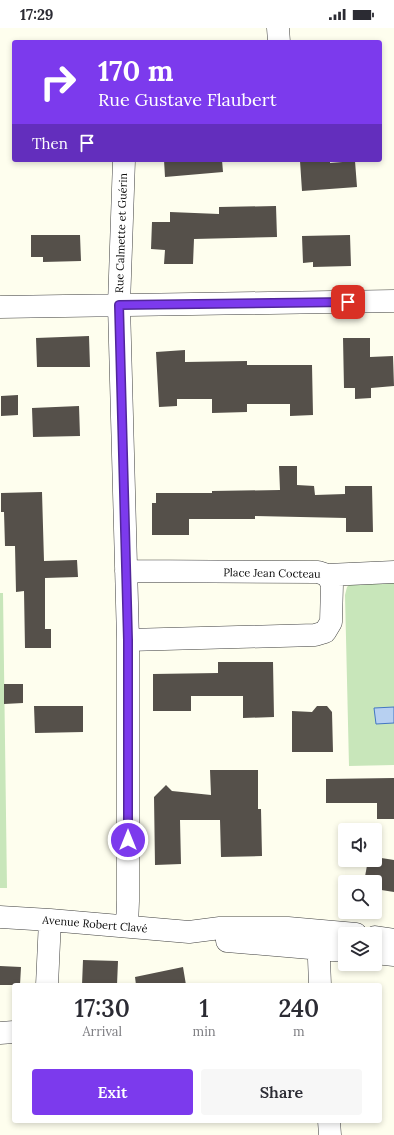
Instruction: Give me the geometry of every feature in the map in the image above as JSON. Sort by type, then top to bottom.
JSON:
[{"type":"street","points":[[278,28],[279,40]]},
{"type":"street","name":"Rue Calmette et Guérin","points":[[124,162],[119,305],[128,640],[127,926]]},
{"type":"street","points":[[0,307],[394,301]]},
{"type":"street","name":"Place Jean Cocteau","points":[[126,571],[318,572],[327,575],[332,584],[331,622],[326,632],[315,635],[128,640]]},
{"type":"street","points":[[327,575],[394,572]]},
{"type":"street","name":"Avenue Robert Clavé","points":[[0,917],[189,932],[218,940],[320,939],[338,936]]},
{"type":"street","points":[[47,983],[50,920]]},
{"type":"street","points":[[382,938],[394,940]]},
{"type":"street","points":[[320,939],[318,959],[320,983]]},
{"type":"street","name":"Avenue Robert Clavé","points":[[320,939],[338,948]]},
{"type":"street","points":[[382,954],[394,955]]},
{"type":"street","points":[[0,1033],[12,1032]]},
{"type":"street","points":[[329,1123],[330,1135]]},
{"type":"green space","points":[[351,583],[394,583],[394,765],[349,766],[345,595],[347,587]]},
{"type":"green space","points":[[0,593],[3,593],[7,888],[0,888]]},
{"type":"water","points":[[394,707],[394,723],[376,724],[374,708]]},
{"type":"building","points":[[164,162],[222,162],[223,172],[165,177]]},
{"type":"building","points":[[300,162],[355,162],[357,187],[302,191]]},
{"type":"building","points":[[276,206],[277,237],[194,239],[193,264],[164,264],[165,250],[151,249],[152,222],[170,222],[170,212],[219,214],[219,207]]},
{"type":"building","points":[[31,235],[80,235],[81,261],[43,262],[43,257],[31,257]]},
{"type":"building","points":[[350,235],[351,266],[313,267],[313,262],[303,263],[302,236]]},
{"type":"building","points":[[89,336],[90,367],[37,367],[36,338]]},
{"type":"building","points":[[343,338],[370,338],[370,357],[393,356],[394,386],[371,388],[371,398],[355,399],[355,388],[344,388]]},
{"type":"building","points":[[185,350],[185,362],[247,361],[247,365],[312,365],[313,415],[290,416],[290,404],[247,404],[247,412],[212,413],[212,399],[177,399],[177,406],[159,407],[156,352]]},
{"type":"building","points":[[18,395],[18,415],[1,416],[1,396]]},
{"type":"building","points":[[79,406],[80,436],[33,437],[32,408]]},
{"type":"building","points":[[279,466],[297,466],[297,485],[314,486],[315,495],[345,494],[345,486],[372,486],[373,532],[346,532],[346,518],[255,516],[255,519],[189,519],[189,535],[152,535],[152,503],[156,503],[156,493],[212,493],[212,491],[280,490]]},
{"type":"building","points":[[42,492],[44,561],[77,560],[78,577],[45,578],[45,629],[51,629],[51,648],[25,648],[24,591],[16,592],[15,546],[5,546],[4,512],[1,512],[1,493]]},
{"type":"building","points":[[218,662],[273,662],[274,717],[243,718],[243,696],[191,696],[191,711],[153,711],[153,674],[218,673]]},
{"type":"building","points":[[4,684],[23,684],[23,703],[4,704]]},
{"type":"building","points":[[34,706],[83,706],[83,732],[35,733]]},
{"type":"building","points":[[317,706],[327,706],[332,712],[333,752],[292,752],[292,711],[312,712]]},
{"type":"building","points":[[210,770],[258,770],[258,809],[261,809],[262,856],[221,857],[220,820],[180,820],[181,864],[155,865],[154,797],[166,785],[172,791],[211,795]]},
{"type":"building","points":[[394,778],[394,819],[377,819],[377,803],[326,803],[326,779]]},
{"type":"building","points":[[382,858],[394,860],[394,892],[382,890],[382,875],[365,875],[367,867],[382,867]]},
{"type":"building","points":[[83,960],[118,961],[117,983],[82,983]]},
{"type":"building","points":[[0,966],[21,967],[20,983],[0,985]]},
{"type":"building","points":[[183,967],[186,983],[136,983],[135,977]]},
{"type":"route","points":[[128,840],[128,640],[119,305],[348,302]]}]
